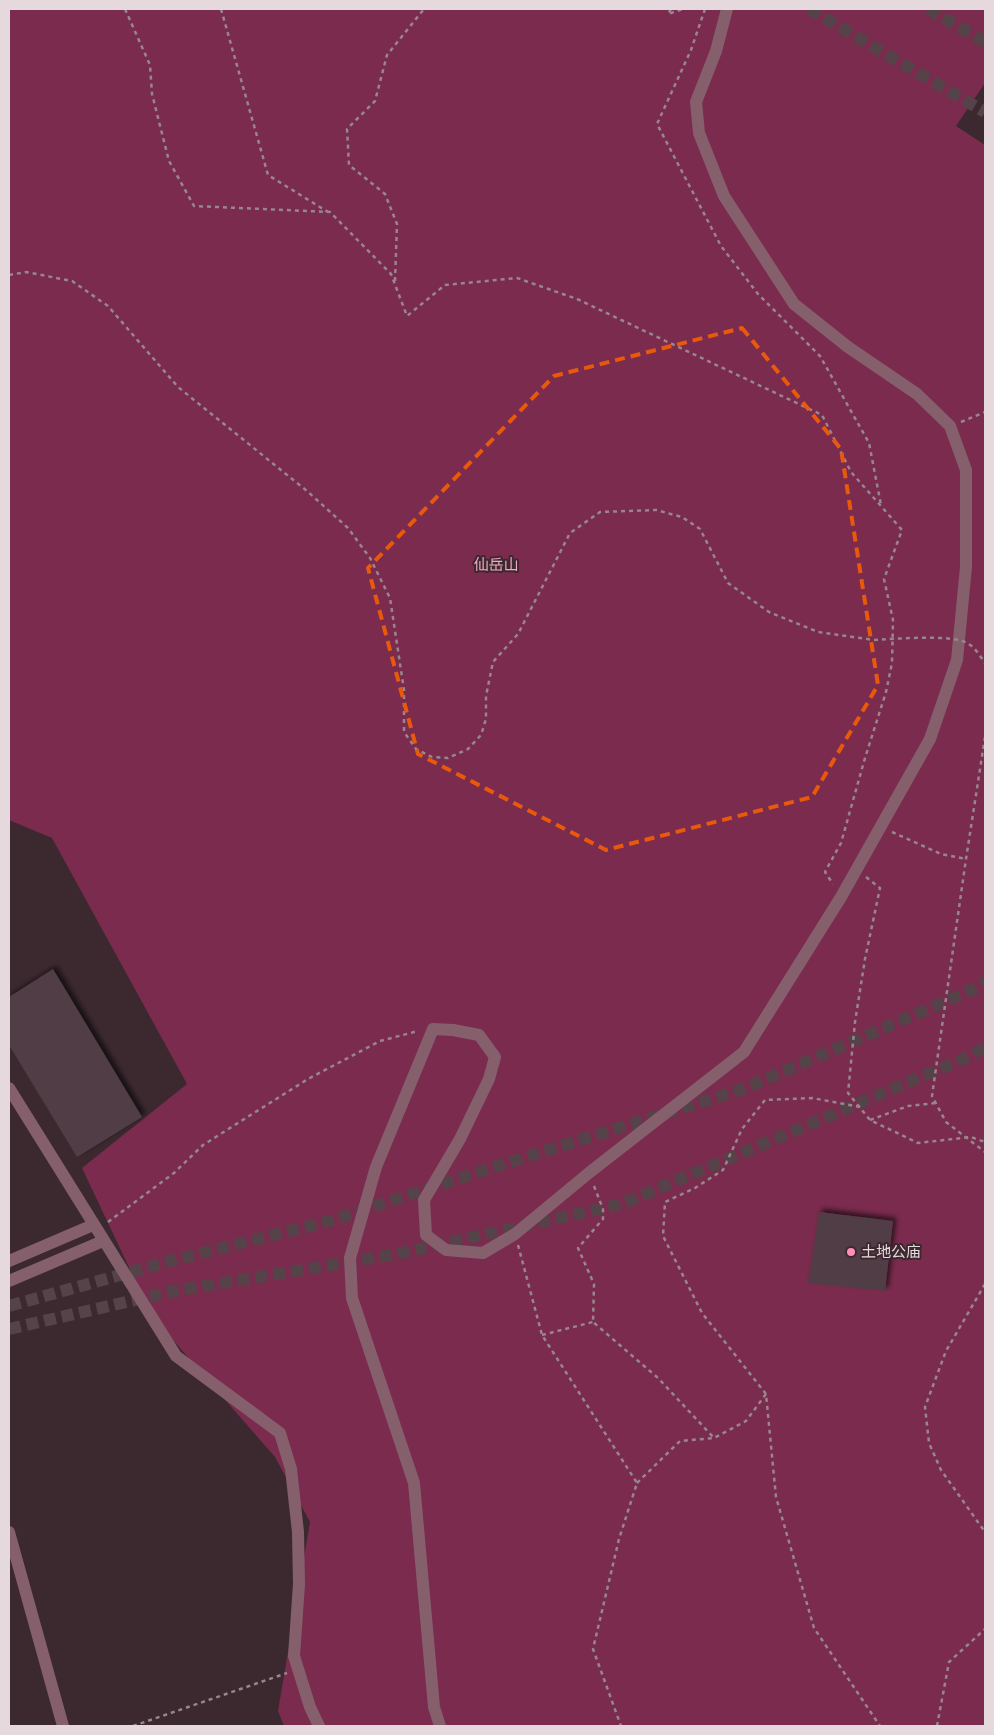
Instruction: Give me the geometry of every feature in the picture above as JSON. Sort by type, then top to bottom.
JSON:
[{"type":"street","points":[[440,1726],[434,1707],[414,1483],[352,1298],[350,1258],[376,1167],[433,1029],[453,1030],[479,1035],[495,1057],[489,1079],[460,1139],[424,1200],[426,1235],[446,1250],[483,1253],[516,1234],[590,1172],[744,1052],[842,897],[930,739],[957,660],[966,567],[966,470],[950,426],[917,394],[848,347],[794,304],[724,196],[699,133],[696,102],[716,51],[727,9]]},
{"type":"street","points":[[9,1088],[176,1356],[280,1433],[291,1469],[298,1532],[300,1584],[294,1656],[310,1707],[319,1726]]},
{"type":"street","points":[[9,1261],[98,1232]]},
{"type":"street","points":[[9,1281],[98,1232]]},
{"type":"street","points":[[9,1532],[63,1726]]},
{"type":"path","points":[[125,9],[150,65],[152,94],[169,161],[194,206],[330,212]]},
{"type":"path","points":[[221,9],[268,174],[330,212],[391,274],[407,316],[445,285],[517,278],[577,299],[822,415],[851,472],[902,530],[884,579],[893,620],[892,663],[886,692],[841,843],[825,872],[842,897]]},
{"type":"path","points":[[395,283],[397,224],[386,194],[349,165],[347,129],[375,101],[387,54],[424,9]]},
{"type":"path","points":[[671,9],[668,14],[683,9]]},
{"type":"path","points":[[9,275],[26,272],[72,281],[108,306],[178,387],[307,491],[348,528],[370,558],[390,598],[404,690],[404,732],[416,748],[432,756],[448,758],[468,749],[481,735],[486,719],[486,696],[493,662],[518,634],[570,533],[600,512],[656,510],[682,517],[700,529],[728,583],[768,612],[818,632],[874,640],[946,638],[966,642],[985,663]]},
{"type":"path","points":[[950,426],[985,412]]},
{"type":"path","points":[[985,737],[932,1096],[946,1122],[985,1152]]},
{"type":"path","points":[[906,838],[941,854],[966,859]]},
{"type":"path","points":[[856,871],[880,888],[863,968],[855,1022],[848,1093],[870,1120],[918,1143],[971,1137],[985,1142]]},
{"type":"path","points":[[98,1232],[174,1173],[203,1144],[308,1079],[380,1041],[433,1029]]},
{"type":"path","points":[[860,1107],[812,1098],[766,1100],[742,1129],[723,1170],[696,1188],[665,1202],[663,1236],[702,1313],[766,1394],[776,1497],[814,1628],[880,1726]]},
{"type":"path","points":[[870,1120],[908,1106],[936,1103]]},
{"type":"path","points":[[590,1172],[603,1209],[603,1219],[578,1248],[594,1284],[593,1322]]},
{"type":"path","points":[[516,1234],[542,1335],[637,1483]]},
{"type":"path","points":[[985,1284],[946,1351],[925,1407],[929,1443],[941,1470],[985,1532]]},
{"type":"path","points":[[542,1335],[593,1322]]},
{"type":"path","points":[[593,1322],[658,1378],[714,1438]]},
{"type":"path","points":[[621,1726],[594,1648],[619,1539],[637,1483],[680,1441],[714,1438],[746,1421],[766,1394]]},
{"type":"path","points":[[937,1726],[949,1662],[985,1629]]},
{"type":"path","points":[[133,1726],[298,1669]]},
{"type":"highlighted area","points":[[742,328],[841,449],[878,685],[812,797],[606,850],[418,754],[368,568],[554,376]]},
{"type":"green space","name":"仙岳山","points":[[9,9],[985,9],[985,83],[956,126],[985,145],[985,1726],[284,1726],[278,1711],[310,1522],[275,1457],[152,1316],[82,1168],[187,1084],[52,838],[9,820]]},
{"type":"building","points":[[53,969],[142,1117],[77,1157],[9,1045],[9,997]]},
{"type":"building","name":"土地公庙","points":[[819,1212],[893,1221],[885,1291],[808,1283]]},
{"type":"tunnel","points":[[809,9],[985,112]]},
{"type":"tunnel","points":[[928,9],[985,42]]},
{"type":"tunnel","points":[[9,1306],[174,1260],[333,1220],[743,1089],[974,989],[985,982]]},
{"type":"tunnel","points":[[9,1329],[174,1291],[397,1254],[622,1204],[963,1059],[985,1047]]},
{"type":"place","name":"土地公庙","points":[[851,1252]]}]
